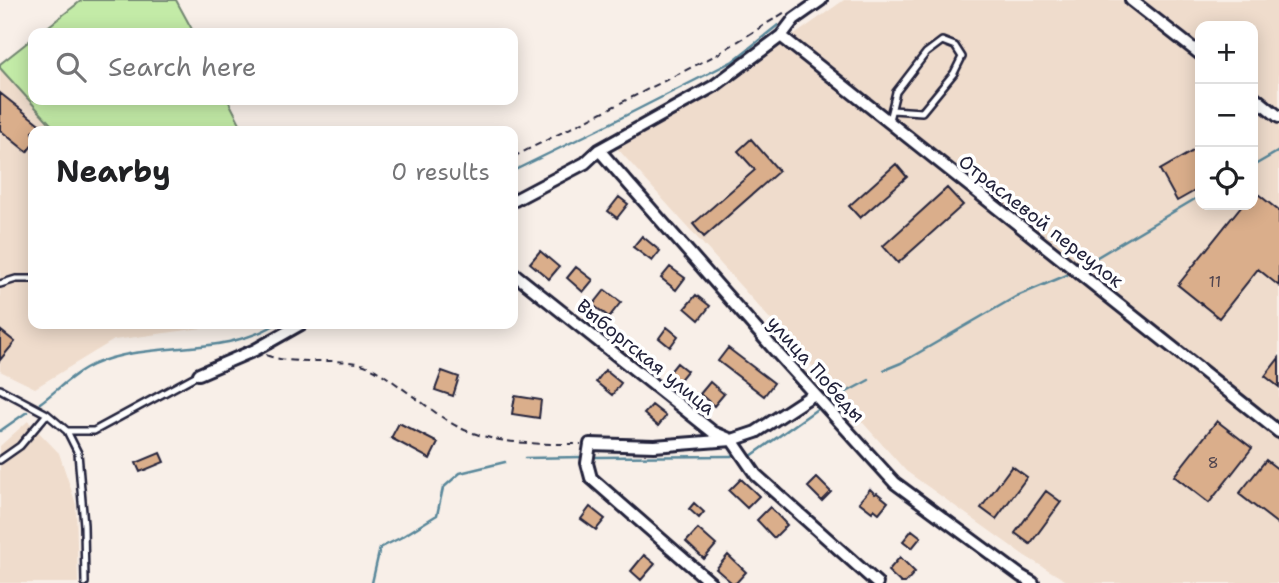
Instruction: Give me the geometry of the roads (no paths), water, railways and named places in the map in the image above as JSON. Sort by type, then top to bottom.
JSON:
[{"type":"street","points":[[518,198],[585,163],[599,150],[714,86],[781,37],[793,19],[821,0]]},
{"type":"street","points":[[1132,0],[1195,50]]},
{"type":"street","name":"Отраслевой переулок","points":[[781,37],[1279,432]]},
{"type":"street","points":[[1258,100],[1279,117]]},
{"type":"street","name":"улица Победы","points":[[599,150],[895,484],[1033,583]]},
{"type":"street","name":"Выборгская улица","points":[[518,277],[713,432],[732,440],[756,475],[877,583]]},
{"type":"street","points":[[199,374],[255,350],[292,329]]},
{"type":"street","points":[[711,583],[592,478],[587,463],[590,443],[654,446],[732,440],[755,432],[814,394]]},
{"type":"lane","points":[[889,122],[896,92],[926,53],[942,41],[955,46],[962,57],[954,73],[922,112],[892,110]]},
{"type":"lane","points":[[0,284],[16,279],[28,279]]},
{"type":"lane","points":[[67,431],[94,431],[199,374]]},
{"type":"lane","points":[[0,389],[47,414],[67,431],[78,453],[84,525],[85,583]]},
{"type":"lane","points":[[0,460],[20,446],[47,414]]},
{"type":"waterway","points":[[518,169],[733,61],[778,25]]},
{"type":"waterway","points":[[1258,163],[1279,151]]},
{"type":"waterway","points":[[1082,266],[1195,199]]},
{"type":"waterway","points":[[884,370],[901,363],[1017,296],[1067,275]]},
{"type":"waterway","points":[[40,403],[85,369],[115,357],[232,341],[266,329]]},
{"type":"waterway","points":[[830,401],[869,380]]},
{"type":"waterway","points":[[751,456],[820,407]]},
{"type":"waterway","points":[[0,431],[27,412]]},
{"type":"waterway","points":[[596,457],[732,456]]},
{"type":"waterway","points":[[525,458],[583,457]]},
{"type":"waterway","points":[[372,583],[380,548],[437,515],[443,488],[460,473],[505,462]]}]
